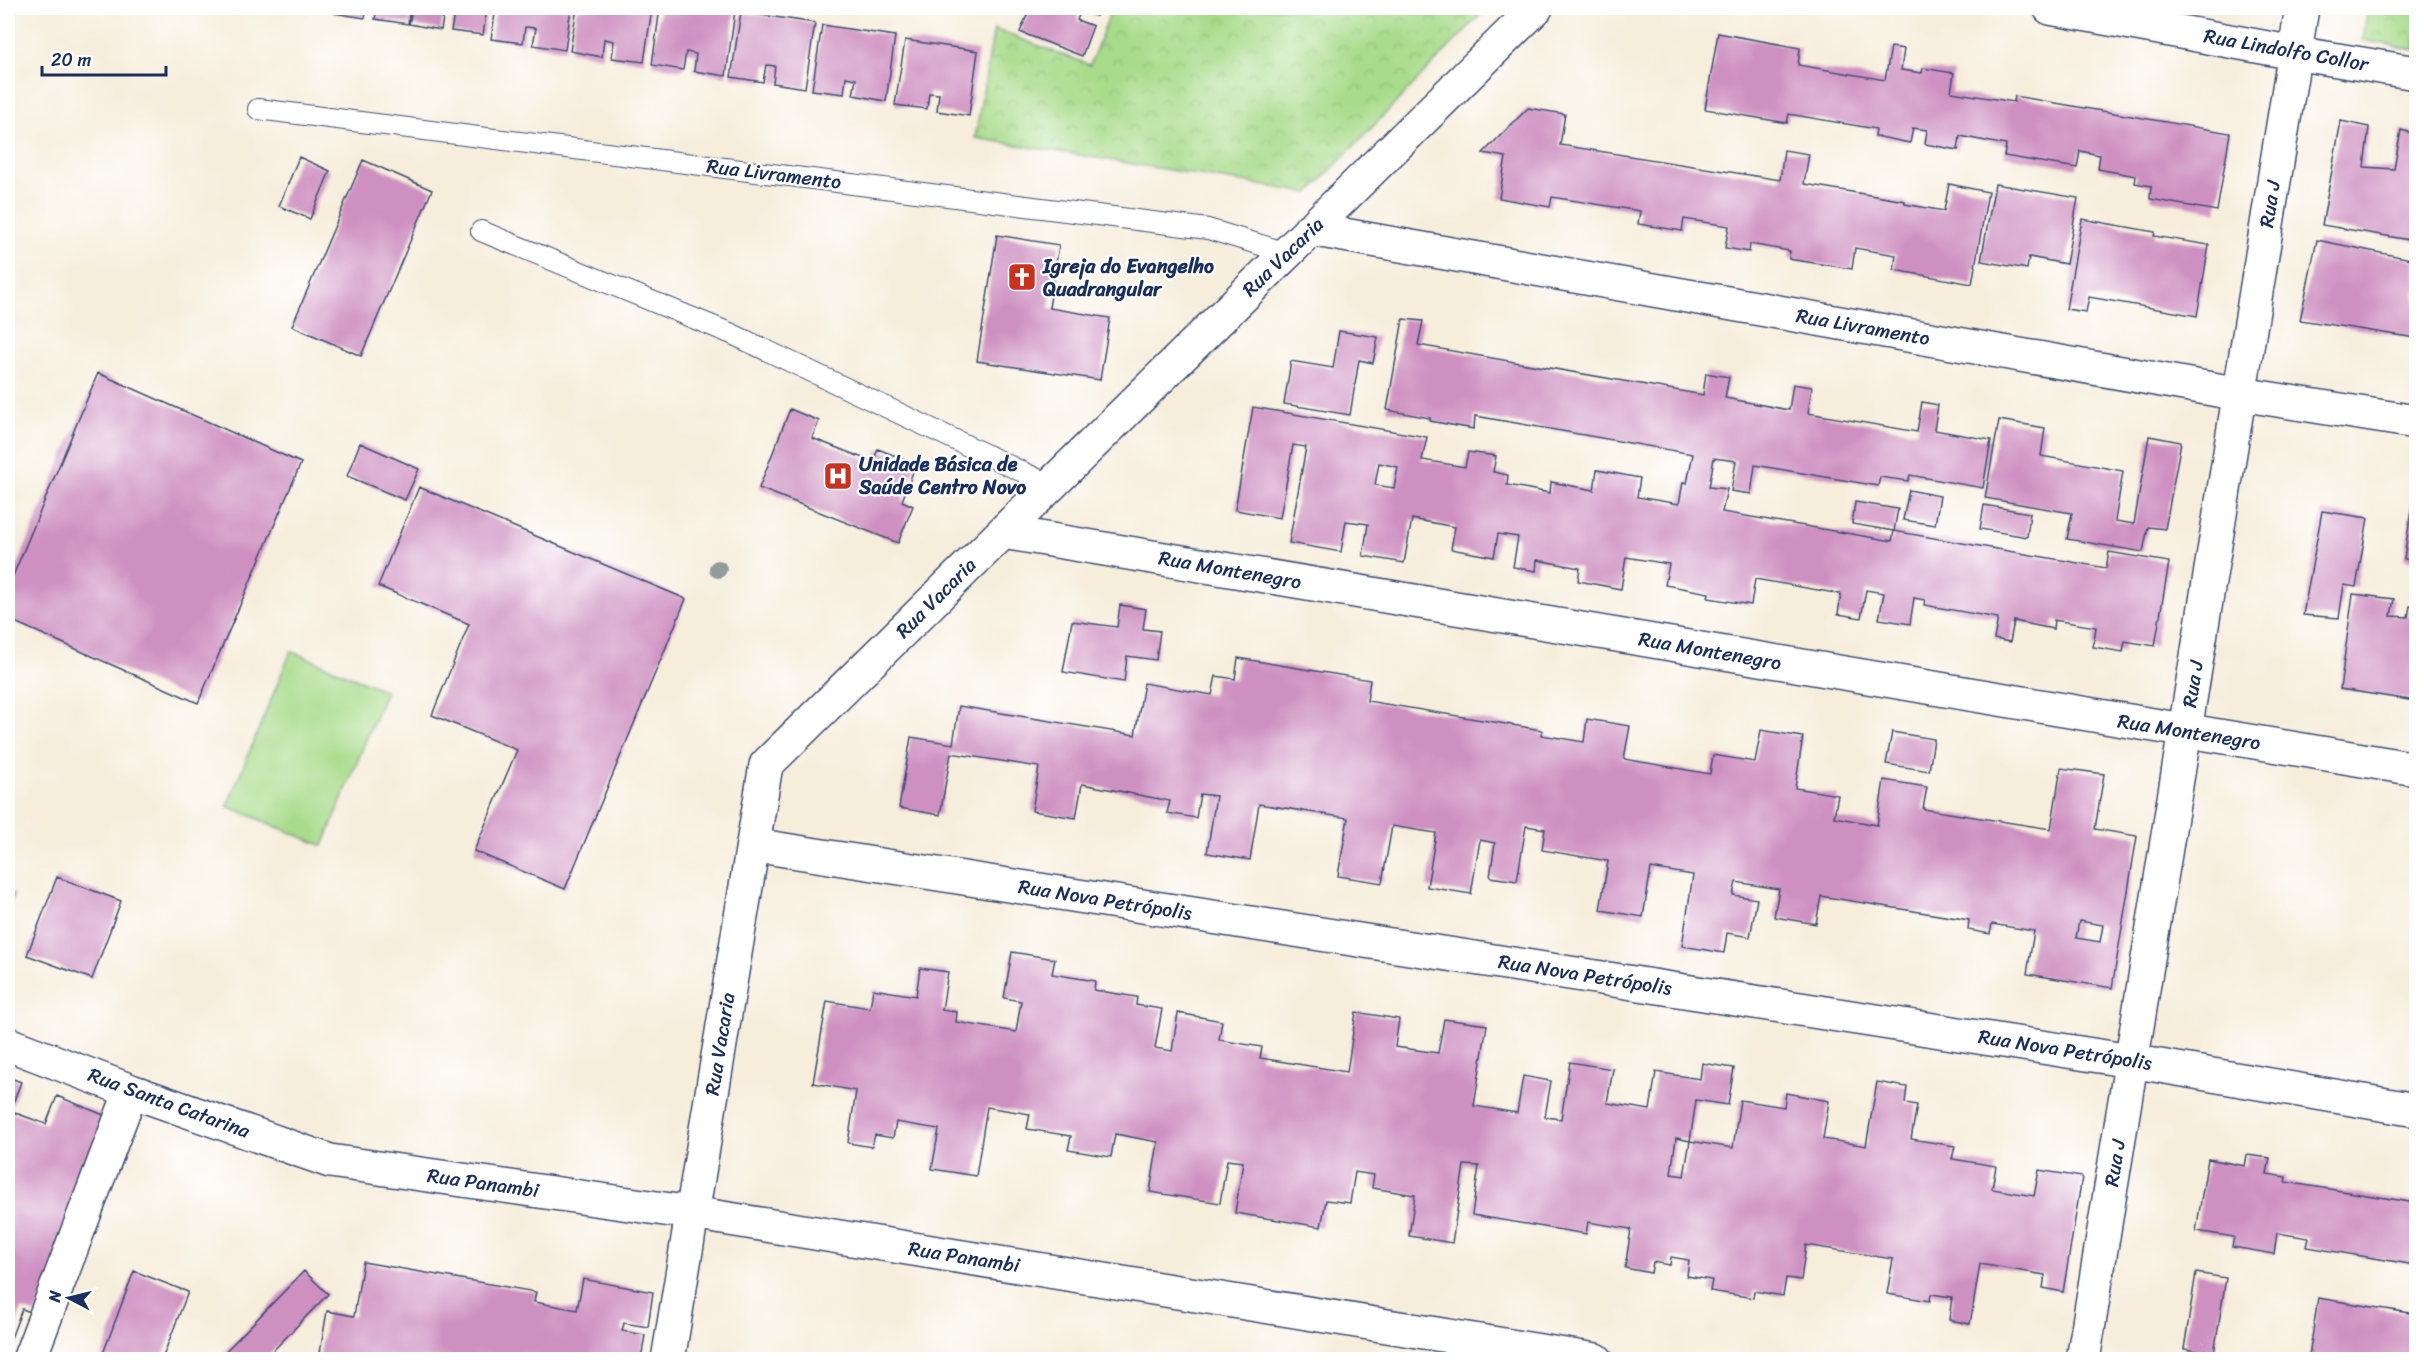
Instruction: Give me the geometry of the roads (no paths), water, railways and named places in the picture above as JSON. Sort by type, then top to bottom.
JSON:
[{"type":"street","name":"Rua Vacaria","points":[[668,1359],[766,765],[1536,8]]},
{"type":"street","name":"Rua Lindolfo Collor","points":[[2049,8],[2416,73]]},
{"type":"street","name":"Rua J","points":[[2083,1359],[2302,8]]},
{"type":"street","name":"Rua Livramento","points":[[1310,229],[2240,394],[2416,422]]},
{"type":"street","name":"Rua Montenegro","points":[[1003,532],[2416,769]]},
{"type":"street","name":"Rua Nova Petrópolis","points":[[753,845],[2131,1060],[2416,1110]]},
{"type":"street","name":"Rua Santa Catarina","points":[[8,1044],[131,1091],[330,1161]]},
{"type":"street","points":[[29,1359],[131,1091]]},
{"type":"street","name":"Rua Panambi","points":[[330,1161],[692,1213],[1596,1359]]},
{"type":"lane","name":"Rua Livramento","points":[[258,109],[1208,229],[1287,252]]},
{"type":"lane","points":[[481,231],[732,334],[1050,485]]},
{"type":"place","name":"Igreja do Evangelho Quadrangular","points":[[1022,277]]},
{"type":"place","name":"Unidade Básica de Saúde Centro Novo","points":[[838,476]]}]
